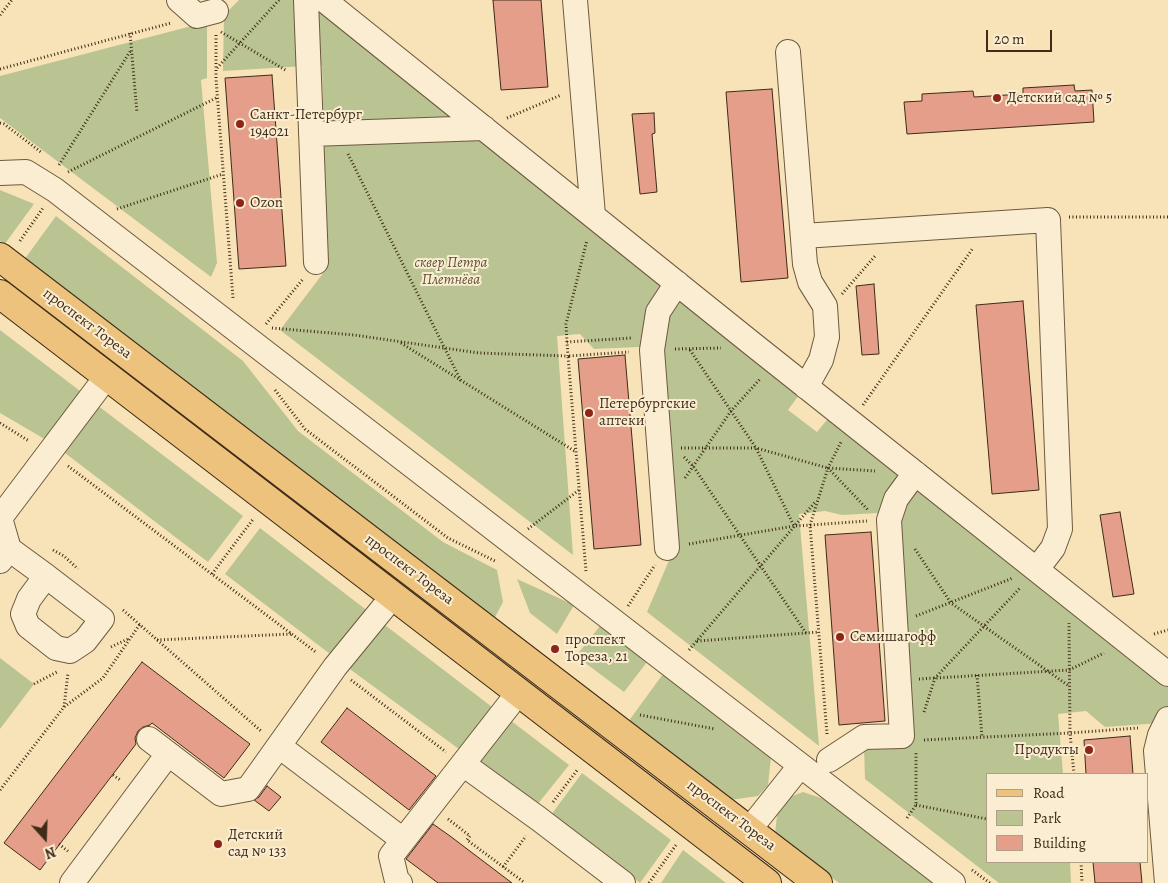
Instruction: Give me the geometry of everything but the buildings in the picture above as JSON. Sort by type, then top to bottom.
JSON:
[{"type":"main road","name":"проспект Тореза","points":[[9,250],[818,883]]},
{"type":"main road","name":"проспект Тореза","points":[[0,294],[767,883]]},
{"type":"street","points":[[179,0],[213,7]]},
{"type":"street","points":[[306,0],[316,262]]},
{"type":"street","points":[[324,0],[806,387],[1168,674]]},
{"type":"street","points":[[575,0],[593,215]]},
{"type":"street","points":[[788,52],[805,264],[810,282],[825,306],[827,337],[821,360],[806,387]]},
{"type":"street","points":[[311,134],[484,128]]},
{"type":"street","points":[[0,174],[26,172],[55,190],[953,883]]},
{"type":"street","points":[[803,236],[1048,220],[1060,529],[1053,548],[1037,569]]},
{"type":"street","points":[[667,548],[653,343],[658,312],[678,283]]},
{"type":"street","points":[[46,576],[29,599],[23,614],[28,626],[56,648],[70,650],[85,640],[102,619],[46,576],[5,555],[0,518],[106,376]]},
{"type":"street","points":[[829,760],[864,737],[909,738],[898,681],[895,624],[884,520],[896,499],[915,473]]},
{"type":"street","points":[[150,739],[221,794],[248,789],[335,668],[393,596]]},
{"type":"street","points":[[398,882],[391,856],[519,692]]},
{"type":"street","points":[[1164,727],[1156,751],[1167,883]]},
{"type":"street","points":[[279,746],[403,840]]},
{"type":"street","points":[[72,883],[168,754]]},
{"type":"street","points":[[462,764],[539,819],[623,883]]},
{"type":"street","points":[[749,830],[800,766]]},
{"type":"path","points":[[0,15],[12,0]]},
{"type":"path","points":[[216,68],[278,0]]},
{"type":"path","points":[[0,70],[130,34],[213,7]]},
{"type":"path","points":[[233,303],[216,68],[216,30],[287,72]]},
{"type":"path","points":[[130,34],[137,113]]},
{"type":"path","points":[[59,166],[131,50]]},
{"type":"path","points":[[484,128],[582,86]]},
{"type":"path","points":[[67,172],[218,97]]},
{"type":"path","points":[[338,133],[461,381]]},
{"type":"path","points":[[114,210],[223,174]]},
{"type":"path","points":[[9,250],[48,201]]},
{"type":"path","points":[[586,574],[566,324],[593,215]]},
{"type":"path","points":[[1048,220],[1067,218],[1168,217]]},
{"type":"path","points":[[829,760],[810,525],[828,468],[852,422],[990,224]]},
{"type":"path","points":[[825,306],[841,296],[897,230]]},
{"type":"path","points":[[316,262],[264,327],[354,335],[479,353],[568,356],[653,343]]},
{"type":"path","points":[[399,342],[576,452]]},
{"type":"path","points":[[567,342],[653,343],[690,349],[755,346]]},
{"type":"path","points":[[690,349],[756,448],[794,526]]},
{"type":"path","points":[[662,491],[678,489],[731,411],[776,363]]},
{"type":"path","points":[[0,423],[50,453],[462,764]]},
{"type":"path","points":[[806,633],[693,466],[675,448],[756,448],[828,468],[877,471]]},
{"type":"path","points":[[828,468],[884,520]]},
{"type":"path","points":[[528,529],[579,489]]},
{"type":"path","points":[[688,652],[819,499]]},
{"type":"path","points":[[212,574],[255,518]]},
{"type":"path","points":[[628,606],[667,548],[794,526],[884,520]]},
{"type":"path","points":[[913,547],[951,602],[1069,686]]},
{"type":"path","points":[[48,548],[64,556],[78,570]]},
{"type":"path","points":[[895,624],[1037,569]]},
{"type":"path","points":[[935,678],[1037,569]]},
{"type":"path","points":[[1070,595],[1070,734],[1074,773]]},
{"type":"path","points":[[120,607],[279,746]]},
{"type":"path","points":[[0,790],[64,707],[103,678],[140,624]]},
{"type":"path","points":[[898,681],[1069,670],[1128,642],[1168,630]]},
{"type":"path","points":[[697,641],[819,632]]},
{"type":"path","points":[[157,640],[291,634]]},
{"type":"path","points":[[64,707],[70,650]]},
{"type":"path","points":[[977,676],[982,737]]},
{"type":"path","points":[[632,713],[716,729]]},
{"type":"path","points":[[906,819],[916,805],[909,738],[1070,734],[1164,727]]},
{"type":"path","points":[[430,805],[470,836],[467,840],[525,883]]},
{"type":"path","points":[[916,805],[986,819]]},
{"type":"path","points":[[649,883],[678,842]]},
{"type":"path","points":[[1081,863],[1082,883]]},
{"type":"green space","name":"сквер Петра Плетнёва","points":[[239,0],[309,0],[801,392],[788,410],[817,432],[831,415],[1168,684],[1168,820],[1160,723],[1105,727],[1086,711],[1058,714],[1063,773],[986,773],[986,863],[1070,863],[1071,883],[999,883],[865,779],[864,746],[909,744],[896,512],[842,515],[825,511],[799,514],[819,746],[647,612],[676,544],[660,346],[594,349],[580,334],[557,336],[573,555],[280,330],[327,268],[322,65],[223,71],[224,15]]},
{"type":"green space","points":[[207,22],[207,78],[201,80],[217,263],[211,277],[0,118],[0,76]]},
{"type":"green space","points":[[0,190],[34,204],[4,245],[0,241]]},
{"type":"green space","points":[[56,216],[243,361],[298,431],[443,542],[497,570],[503,602],[494,619],[24,260]]},
{"type":"green space","points":[[0,330],[84,394],[48,441],[0,413]]},
{"type":"green space","points":[[97,405],[243,516],[208,562],[61,450]]},
{"type":"green space","points":[[260,528],[369,612],[334,657],[225,574]]},
{"type":"green space","points":[[517,579],[574,605],[557,634],[530,613]]},
{"type":"green space","points":[[381,622],[496,710],[463,752],[347,667]]},
{"type":"green space","points":[[600,626],[647,662],[624,692],[576,656]]},
{"type":"green space","points":[[0,658],[34,684],[0,729]]},
{"type":"green space","points":[[663,674],[771,757],[768,785],[758,796],[730,800],[628,722]]},
{"type":"green space","points":[[506,717],[569,765],[537,805],[474,758]]},
{"type":"green space","points":[[582,773],[671,840],[640,883],[551,815]]},
{"type":"green space","points":[[803,792],[827,800],[939,883],[839,883],[775,834],[778,806],[790,797]]},
{"type":"green space","points":[[683,850],[726,883],[661,883]]},
{"type":"place","name":"Детский сад № 5","points":[[997,98]]},
{"type":"place","name":"Санкт-Петербург 194021","points":[[240,124]]},
{"type":"place","name":"Ozon","points":[[240,203]]},
{"type":"place","name":"Петербургские аптеки","points":[[589,413]]},
{"type":"place","name":"Семишагофф","points":[[840,637]]},
{"type":"place","name":"проспект Тореза, 21","points":[[555,649]]},
{"type":"place","name":"Продукты","points":[[1089,750]]},
{"type":"place","name":"Детский сад № 133","points":[[218,844]]}]
